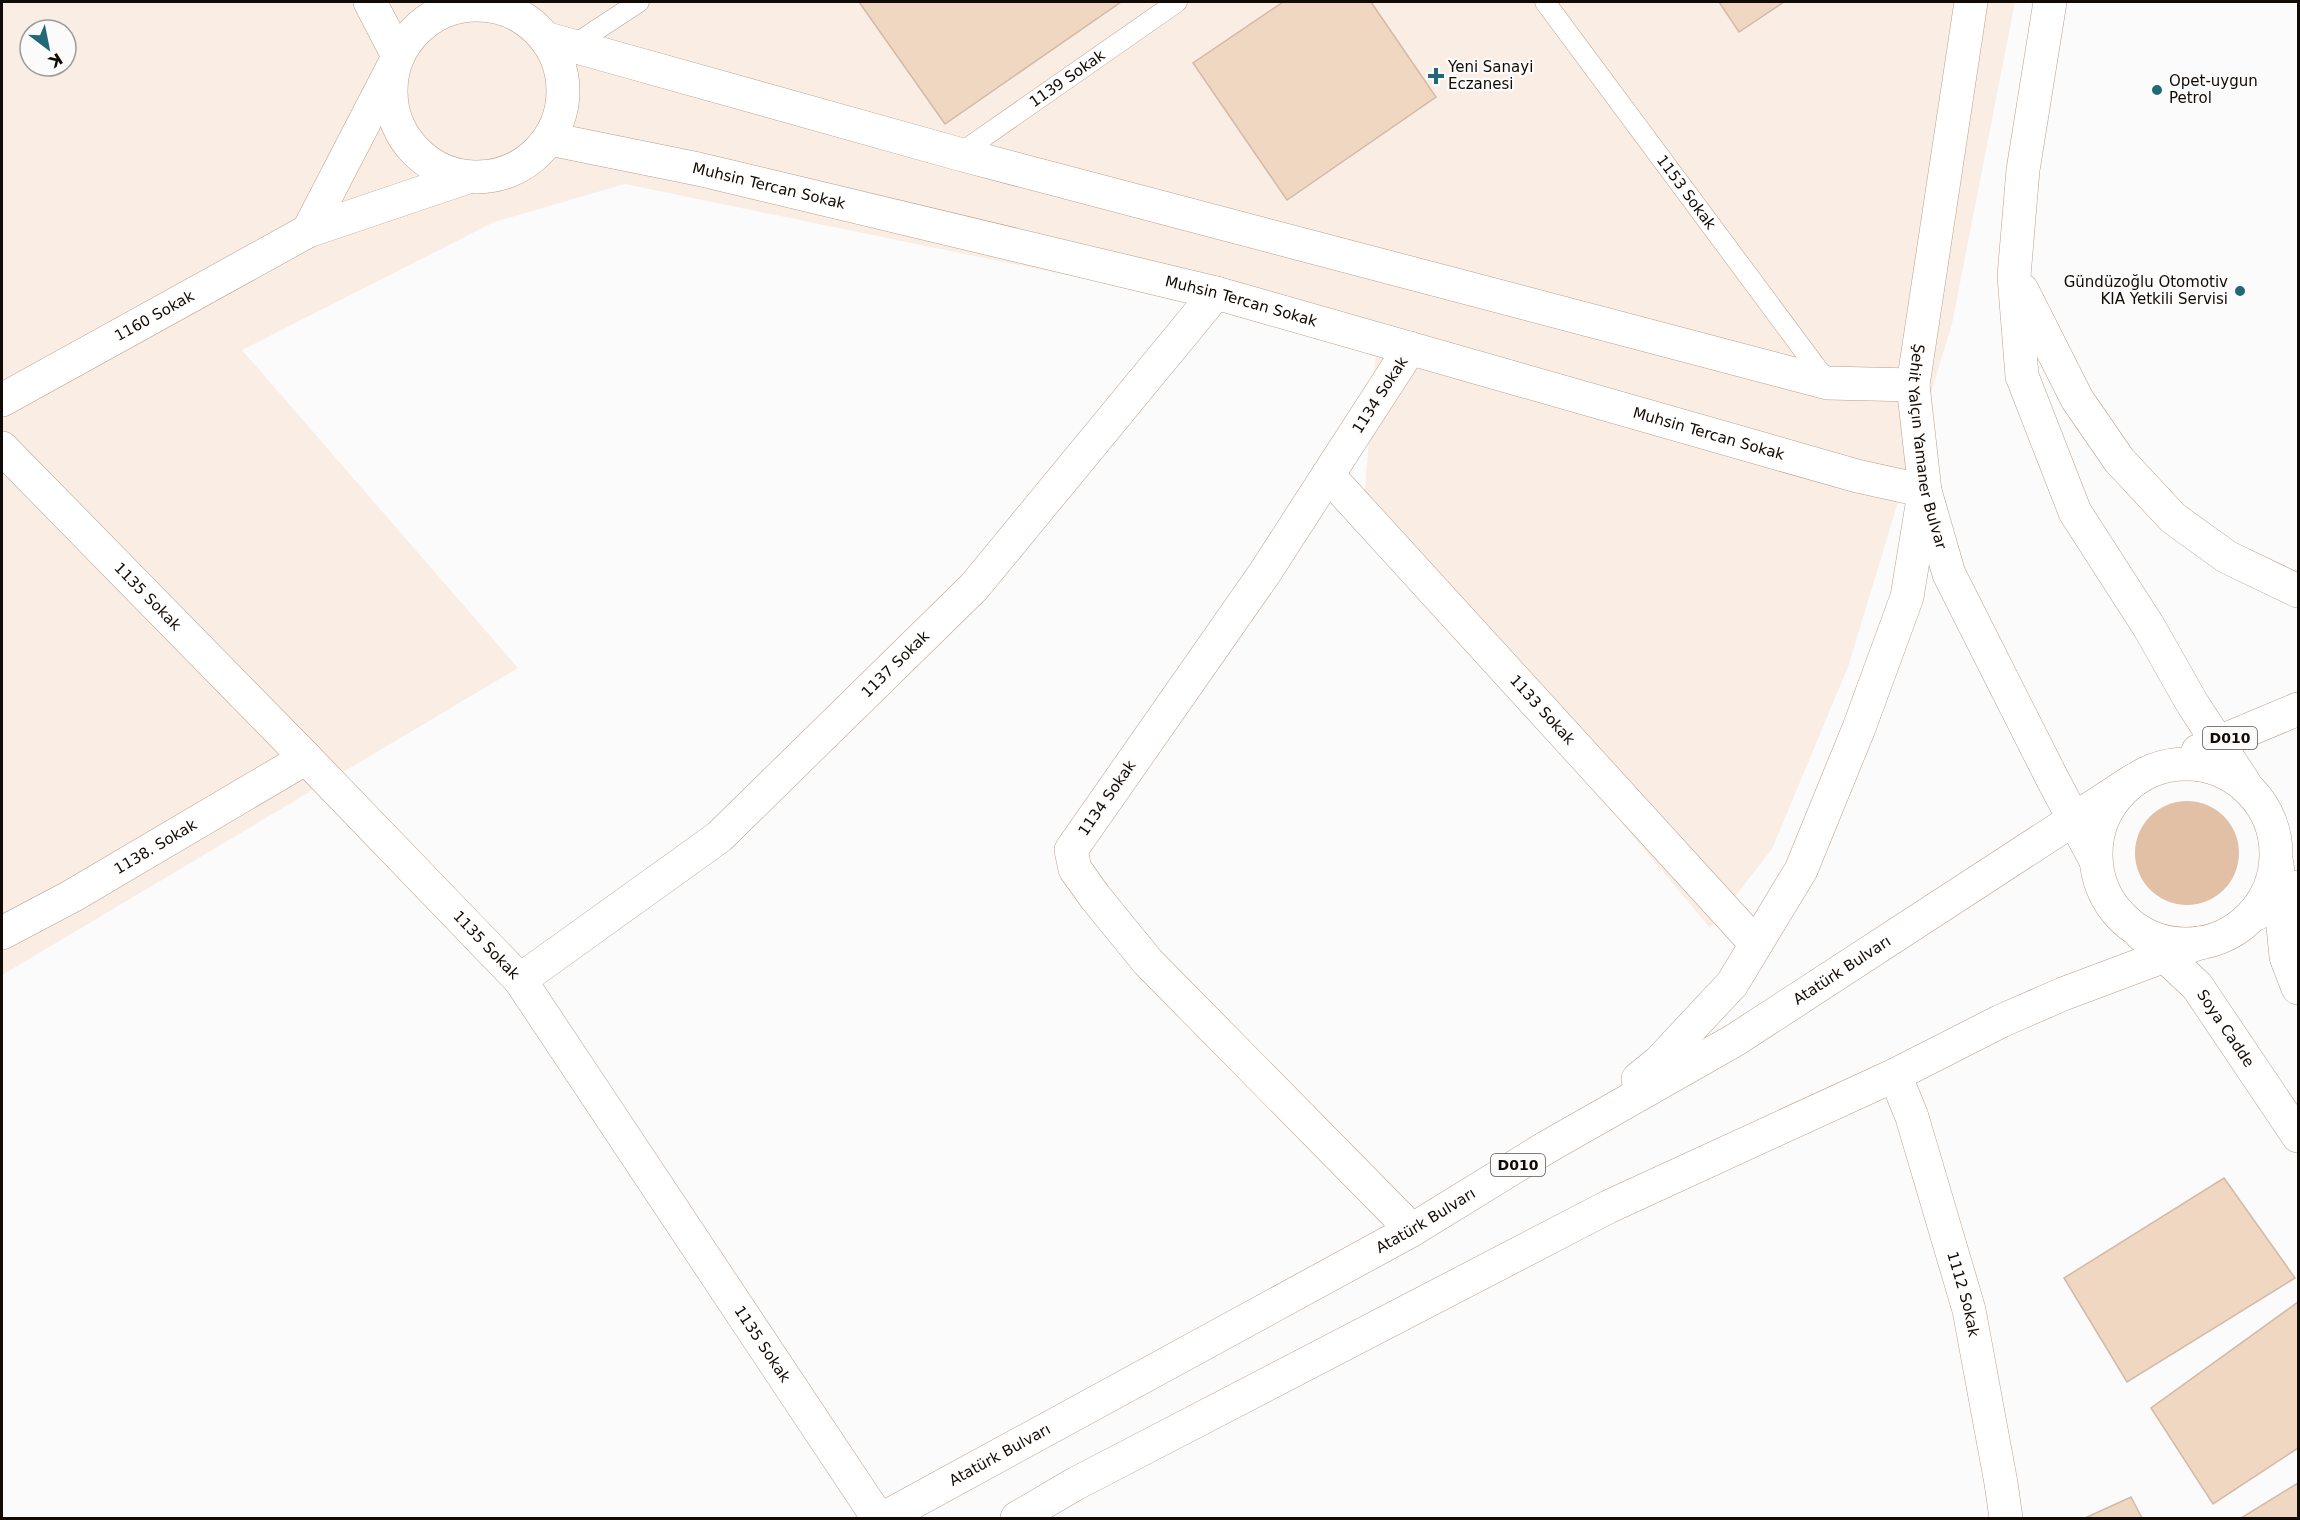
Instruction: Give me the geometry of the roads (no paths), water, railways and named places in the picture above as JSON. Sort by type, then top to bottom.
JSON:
[{"type":"main road","points":[[370,2],[396,61],[391,103],[404,139],[432,165],[468,177],[499,175],[528,162],[550,139],[563,107],[560,43]]},
{"type":"main road","name":"Şehit Yalçın Yamaner Bulvar","points":[[1971,2],[1913,385],[1924,491],[1949,574],[2095,859]]},
{"type":"main road","points":[[2050,2],[2023,170],[2014,276],[2022,376],[2075,512],[2149,627],[2218,743],[2245,784],[2264,807],[2275,834],[2285,883],[2286,957],[2298,988]]},
{"type":"main road","points":[[308,231],[396,61],[419,27],[451,8],[487,4],[515,9],[560,43],[959,154],[1828,383],[1913,385]]},
{"type":"main road","name":"Muhsin Tercan Sokak","points":[[550,139],[698,169],[1216,293],[1857,476],[1924,491]]},
{"type":"main road","name":"1160 Sokak","points":[[2,400],[308,231],[468,177]]},
{"type":"main road","points":[[2014,276],[2077,399],[2119,460],[2173,518],[2227,557],[2298,591]]},
{"type":"main road","name":"1137 Sokak","points":[[520,980],[719,837],[974,587],[1216,293]]},
{"type":"main road","name":"1134 Sokak","points":[[1410,348],[1264,574],[1071,850],[1075,869],[1148,962],[1412,1230]]},
{"type":"main road","name":"1135 Sokak","points":[[2,448],[520,980],[878,1518]]},
{"type":"main road","name":"1133 Sokak","points":[[1328,475],[1756,944]]},
{"type":"main road","points":[[1547,1147],[1659,1062],[1732,984],[1801,870],[1859,728],[1907,597],[1924,491]]},
{"type":"main road","name":"Atatürk Bulvarı","points":[[884,1518],[1412,1230],[1547,1147],[1735,1040],[2147,774],[2298,709]]},
{"type":"main road","name":"1138. Sokak","points":[[2,933],[72,896],[306,758]]},
{"type":"main road","points":[[2199,943],[2169,943],[2140,933],[2117,914],[2102,888],[2095,859],[2099,829],[2112,801],[2147,774],[2190,763],[2219,769],[2245,784]]},
{"type":"main road","points":[[1017,1518],[1075,1484],[1608,1207],[1895,1075],[2001,1021],[2063,994],[2199,943],[2228,935],[2252,917],[2268,892],[2285,883]]},
{"type":"main road","name":"Soya Cadde","points":[[2140,933],[2197,986],[2298,1136]]},
{"type":"main road","name":"1112 Sokak","points":[[1895,1075],[1912,1117],[1969,1310],[2006,1518]]},
{"type":"lane","points":[[560,43],[639,2]]},
{"type":"lane","name":"1139 Sokak","points":[[959,154],[1177,2]]},
{"type":"lane","name":"1153 Sokak","points":[[1545,2],[1828,383]]},
{"type":"place","name":"Yeni Sanayi Eczanesi","points":[[1436,76]]},
{"type":"place","name":"Opet-uygun Petrol","points":[[2157,90]]},
{"type":"place","name":"Gündüzoğlu Otomotiv KIA Yetkili Servisi","points":[[2240,291]]}]
